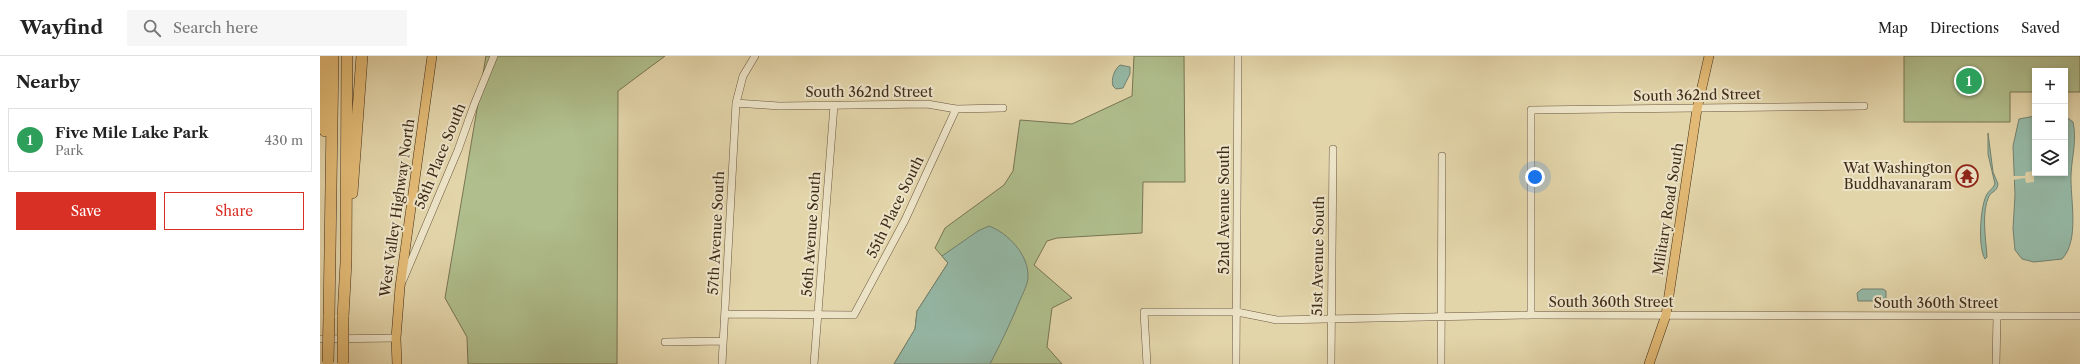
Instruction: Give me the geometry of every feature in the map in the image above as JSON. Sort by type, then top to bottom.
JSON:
[{"type":"highway","points":[[324,56],[326,196],[330,257]]},
{"type":"highway","points":[[328,363],[333,56]]},
{"type":"highway","points":[[346,262],[347,56]]},
{"type":"highway","points":[[343,364],[343,317],[346,262],[362,56]]},
{"type":"main road","name":"West Valley Highway North","points":[[397,364],[396,338],[400,287],[432,56]]},
{"type":"main road","name":"Military Road South","points":[[1649,364],[1666,315],[1697,109],[1709,56]]},
{"type":"street","name":"58th Place South","points":[[400,287],[458,150],[494,56]]},
{"type":"street","name":"57th Avenue South","points":[[722,364],[736,102],[743,76],[755,56]]},
{"type":"street","name":"52nd Avenue South","points":[[1236,364],[1238,56]]},
{"type":"street","name":"South 362nd Street","points":[[736,102],[779,106],[927,104],[956,109],[1003,108]]},
{"type":"street","name":"56th Avenue South","points":[[814,364],[834,105]]},
{"type":"street","name":"South 362nd Street","points":[[1531,315],[1531,110],[1864,106]]},
{"type":"street","name":"55th Place South","points":[[818,315],[854,315],[905,220],[956,109]]},
{"type":"street","name":"51st Avenue South","points":[[1330,364],[1333,149]]},
{"type":"street","points":[[1441,364],[1442,156]]},
{"type":"street","name":"South 360th Street","points":[[1147,364],[1144,312],[1237,312],[1277,320],[1531,315],[2080,316]]},
{"type":"street","points":[[725,314],[818,315]]},
{"type":"street","points":[[1996,364],[1997,317]]},
{"type":"street","points":[[320,338],[396,338]]},
{"type":"street","points":[[665,342],[724,341]]},
{"type":"shaded area","points":[[486,56],[665,56],[618,91],[617,364],[468,364],[467,337],[445,298]]},
{"type":"shaded area","points":[[1134,56],[1184,56],[1185,182],[1143,182],[1142,233],[1057,238],[1047,241],[1034,265],[1072,298],[1052,308],[1047,347],[1062,364],[894,364],[915,329],[917,311],[948,263],[935,248],[945,228],[1004,185],[1013,171],[1020,120],[1072,124],[1132,96]]},
{"type":"shaded area","points":[[1904,56],[2080,56],[2080,92],[2068,92],[2068,68],[2032,68],[2032,92],[2010,92],[2010,122],[1904,122]]},
{"type":"shaded area","points":[[1120,65],[1130,67],[1130,74],[1123,88],[1116,89],[1112,83],[1116,69]]},
{"type":"shaded area","points":[[2032,117],[2032,176],[2068,176],[2068,118],[2073,122],[2075,135],[2071,184],[2073,219],[2071,241],[2068,251],[2062,259],[2034,262],[2022,259],[2015,250],[2013,229],[2015,195],[2013,146],[2019,119]]},
{"type":"shaded area","points":[[1988,133],[1993,172],[1998,184],[1997,189],[1989,196],[1985,210],[1987,257],[1985,259],[1981,246],[1982,210],[1986,196],[1995,184],[1988,154]]},
{"type":"shaded area","points":[[989,226],[1010,239],[1016,246],[1025,261],[1028,277],[1027,283],[1013,316],[990,364],[894,364],[915,329],[917,311],[948,263],[942,256],[978,231]]},
{"type":"shaded area","points":[[1862,289],[1883,289],[1886,291],[1886,298],[1883,301],[1858,301],[1857,293]]},
{"type":"pier","points":[[2032,171],[2034,182],[2026,183],[2025,178],[2013,180],[2013,176],[2025,176],[2026,172]]},
{"type":"place","name":"Five Mile Lake Park","points":[[1969,81]]},
{"type":"place","name":"Wat Washington Buddhavanaram","points":[[1967,176]]}]
